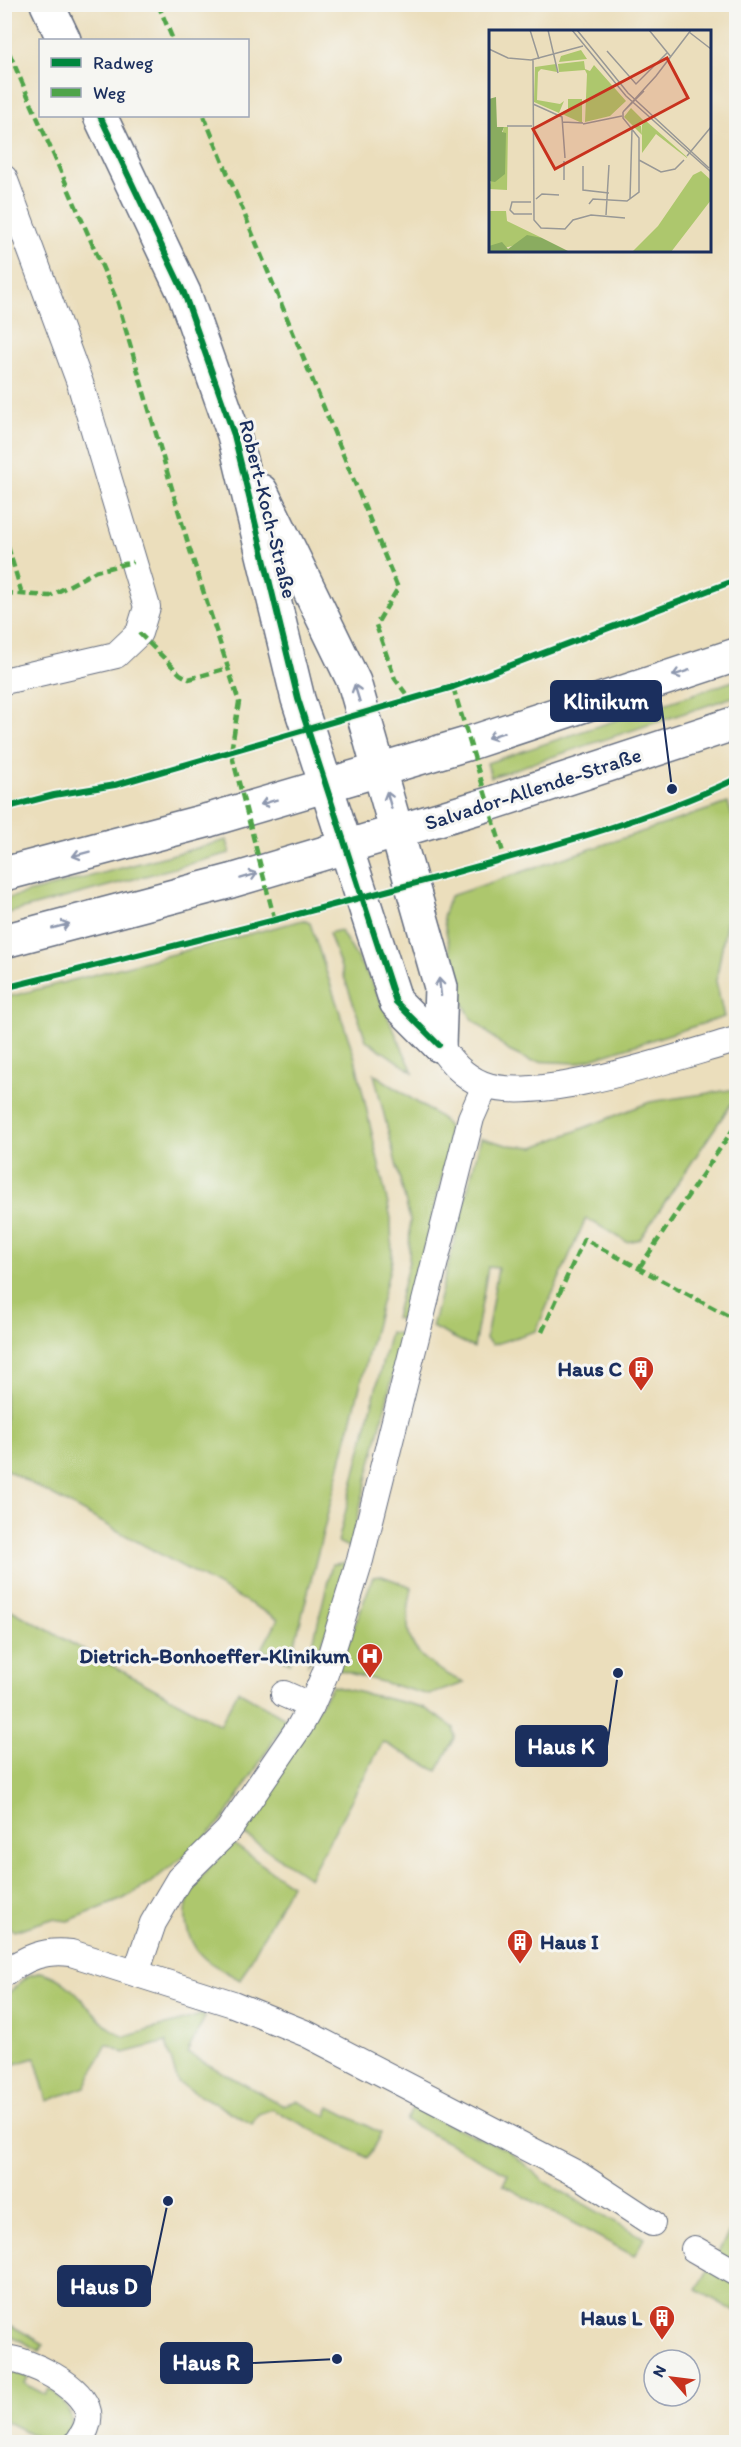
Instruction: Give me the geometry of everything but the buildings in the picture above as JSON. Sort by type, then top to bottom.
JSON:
[{"type":"street","points":[[47,4],[64,39]]},
{"type":"street","name":"Robert-Koch-Straße","points":[[100,117],[184,293],[234,435],[298,699],[325,785]]},
{"type":"street","name":"Robert-Koch-Straße","points":[[234,435],[354,682],[380,769]]},
{"type":"street","points":[[4,874],[209,820],[494,735],[736,655]]},
{"type":"street","name":"Salvador-Allende-Straße","points":[[4,941],[231,881],[520,795],[736,723]]},
{"type":"street","name":"Salvador-Allende-Straße","points":[[380,769],[441,987],[439,1045]]},
{"type":"street","points":[[325,785],[396,1002],[439,1045]]},
{"type":"lane","points":[[4,178],[80,383],[147,607],[139,633],[116,655],[4,681]]},
{"type":"lane","points":[[439,1045],[461,1071],[485,1086],[528,1089],[578,1084],[736,1040]]},
{"type":"lane","points":[[136,1973],[153,1923],[179,1879],[228,1831],[300,1726],[325,1674],[360,1560],[471,1118],[485,1086]]},
{"type":"lane","points":[[284,1694],[311,1706]]},
{"type":"lane","points":[[7,1967],[38,1953],[53,1951],[71,1953],[233,2004],[307,2034],[579,2175],[652,2223]]},
{"type":"lane","points":[[694,2249],[736,2273]]},
{"type":"lane","points":[[4,2358],[22,2359],[45,2371],[80,2395],[88,2412],[88,2426],[78,2442]]},
{"type":"green space","points":[[736,680],[736,696],[491,777],[487,763]]},
{"type":"green space","points":[[728,803],[736,827],[736,892],[731,897],[716,981],[724,1017],[578,1063],[530,1061],[509,1051],[471,1018],[460,997],[443,917],[450,896]]},
{"type":"green space","points":[[227,840],[230,853],[5,914],[5,899]]},
{"type":"green space","points":[[303,920],[310,923],[355,1058],[391,1218],[392,1260],[290,1663],[262,1649],[278,1619],[5,1469],[4,998]]},
{"type":"green space","points":[[340,930],[372,982],[413,1072],[366,1040],[329,933]]},
{"type":"green space","points":[[374,1074],[441,1118],[448,1127],[449,1149],[407,1321],[395,1318],[409,1261],[410,1220]]},
{"type":"green space","points":[[736,1089],[736,1097],[640,1239],[627,1242],[586,1218],[536,1331],[492,1345],[486,1339],[498,1268],[488,1267],[474,1348],[432,1327],[481,1138],[507,1145],[535,1147],[650,1102]]},
{"type":"green space","points":[[390,1332],[403,1335],[350,1548],[338,1542]]},
{"type":"green space","points":[[345,1563],[327,1631],[322,1644],[308,1664],[332,1564]]},
{"type":"green space","points":[[382,1576],[412,1587],[408,1623],[414,1647],[433,1665],[464,1683],[429,1695],[338,1670],[373,1577]]},
{"type":"green space","points":[[4,1606],[220,1725],[238,1691],[287,1719],[226,1816],[200,1843],[149,1884],[123,1899],[68,1921],[52,1919],[14,1931],[4,1923]]},
{"type":"green space","points":[[332,1686],[423,1707],[454,1728],[455,1738],[437,1771],[383,1742],[309,1878],[239,1831]]},
{"type":"green space","points":[[232,1843],[291,1885],[240,1980],[201,1956],[190,1938],[186,1921],[186,1908],[196,1884]]},
{"type":"green space","points":[[41,1972],[65,1983],[103,2022],[125,2037],[201,2015],[205,2017],[187,2053],[282,2105],[297,2101],[326,2116],[330,2107],[381,2133],[368,2158],[272,2109],[258,2114],[252,2124],[178,2083],[166,2042],[124,2053],[107,2044],[85,2087],[47,2101],[35,2058],[5,2067],[5,1996],[28,1976]]},
{"type":"green space","points":[[412,2109],[508,2150],[545,2182],[644,2238],[634,2256],[503,2185],[508,2174],[406,2121]]},
{"type":"green space","points":[[736,2220],[736,2312],[697,2290]]},
{"type":"green space","points":[[5,2322],[44,2344],[40,2351],[5,2332]]},
{"type":"green space","points":[[4,2369],[28,2377],[25,2384],[46,2395],[49,2389],[66,2406],[70,2413],[71,2427],[69,2435],[63,2442],[47,2442],[5,2421]]},
{"type":"marked path","points":[[158,4],[173,39]]},
{"type":"marked path","points":[[4,41],[118,303],[189,547],[239,702],[231,752],[275,921]]},
{"type":"marked path","points":[[204,117],[398,588],[376,625],[395,679],[410,699]]},
{"type":"marked path","points":[[4,533],[22,594]]},
{"type":"marked path","points":[[4,593],[50,596],[96,571],[133,562]]},
{"type":"marked path","points":[[139,633],[180,674],[189,679],[228,668]]},
{"type":"marked path","points":[[453,687],[505,859]]},
{"type":"marked path","points":[[639,1268],[736,1125]]},
{"type":"marked path","points":[[542,1332],[584,1239],[736,1320]]},
{"type":"cycle path","points":[[100,117],[184,293],[234,435],[298,699],[396,1002],[439,1045]]},
{"type":"cycle path","points":[[4,808],[54,795],[115,785],[453,687],[736,580]]},
{"type":"cycle path","points":[[4,988],[324,907],[547,847],[662,810],[736,779]]},
{"type":"place","name":"Klinikum","points":[[672,789]]},
{"type":"place","name":"Haus C","points":[[641,1392]]},
{"type":"place","name":"Haus K","points":[[618,1673]]},
{"type":"place","name":"Dietrich-Bonhoeffer-Klinikum","points":[[370,1679]]},
{"type":"place","name":"Haus I","points":[[520,1965]]},
{"type":"place","name":"Haus D","points":[[168,2201]]},
{"type":"place","name":"Haus L","points":[[662,2341]]},
{"type":"place","name":"Haus R","points":[[337,2359]]}]
